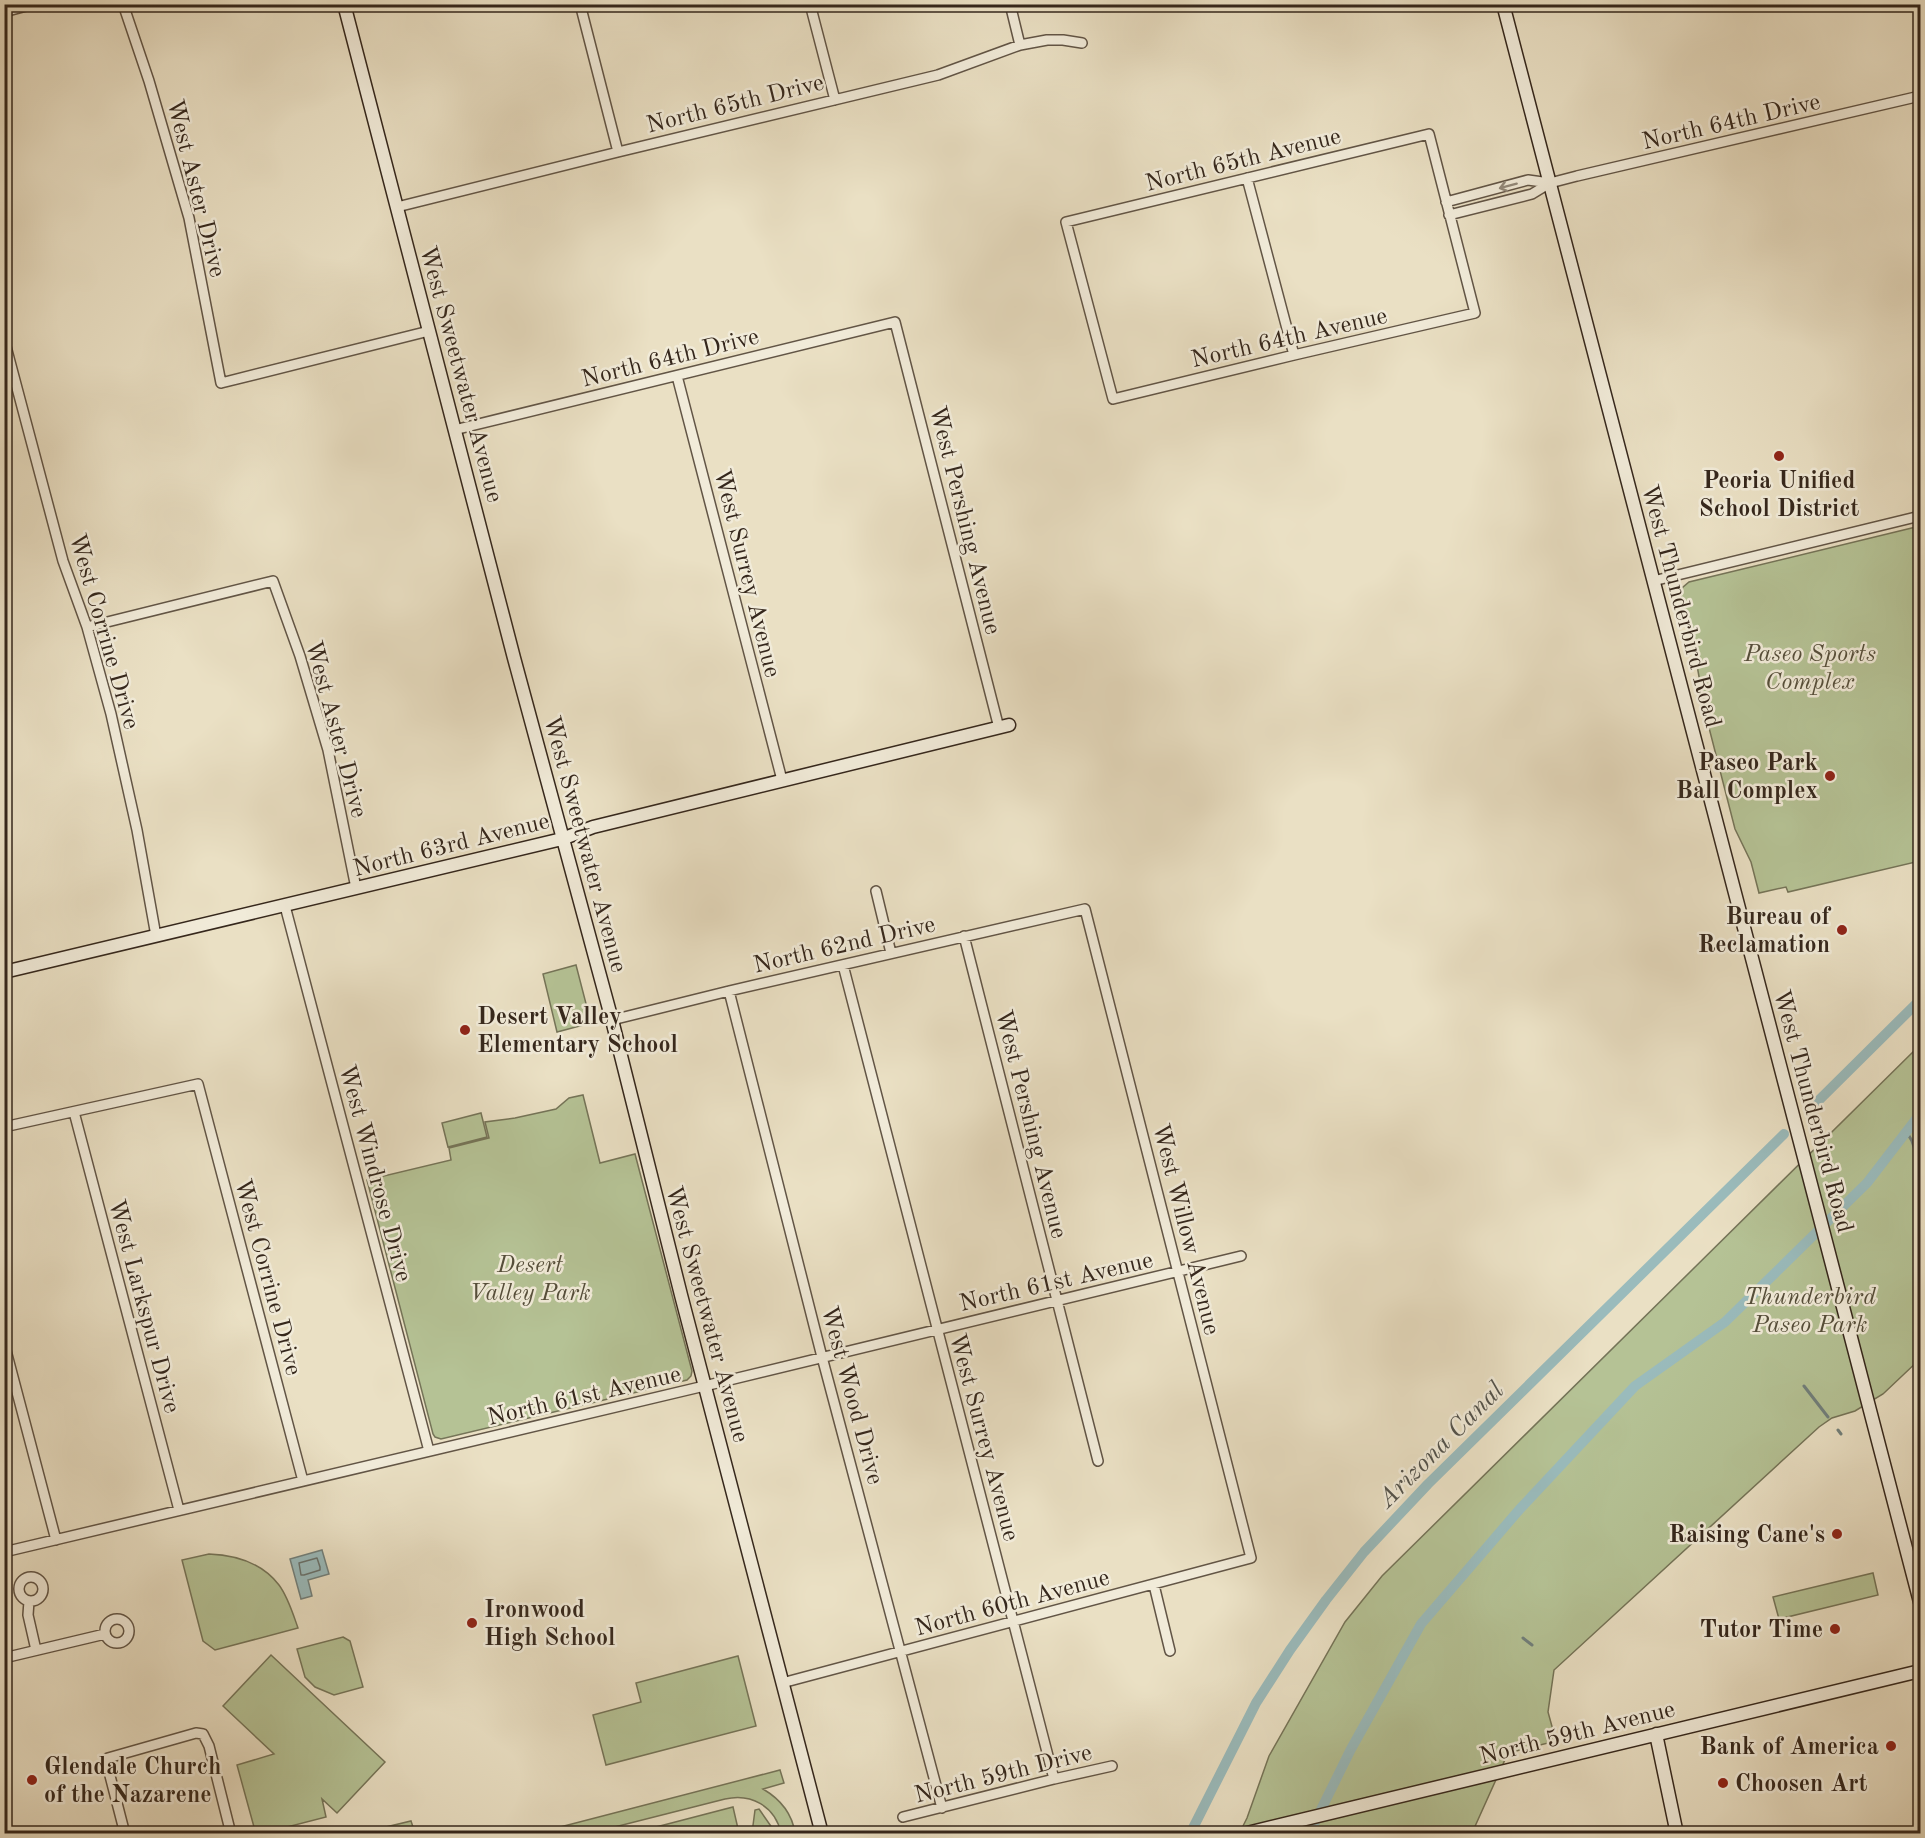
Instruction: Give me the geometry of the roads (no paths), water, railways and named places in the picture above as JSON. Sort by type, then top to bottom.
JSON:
[{"type":"street","points":[[4,12],[34,4]]},
{"type":"street","name":"West Aster Drive","points":[[123,4],[152,91],[189,218],[221,384],[429,331]]},
{"type":"street","name":"West Sweetwater Avenue","points":[[344,4],[454,430],[612,1020],[822,1833]]},
{"type":"street","points":[[580,4],[618,152]]},
{"type":"street","points":[[810,4],[835,100]]},
{"type":"street","points":[[1010,4],[1020,45]]},
{"type":"street","name":"West Thunderbird Road","points":[[1503,4],[1920,1602]]},
{"type":"street","name":"North 65th Drive","points":[[397,207],[938,75],[1020,45],[1047,40],[1082,43]]},
{"type":"street","name":"North 64th Drive","points":[[1449,215],[1532,194],[1550,183],[1920,96]]},
{"type":"street","name":"North 65th Avenue","points":[[1113,399],[1066,222],[1429,134],[1446,202]]},
{"type":"street","points":[[1247,178],[1294,354]]},
{"type":"street","name":"North 64th Drive","points":[[1446,202],[1528,180],[1550,183]]},
{"type":"street","points":[[1489,191],[1492,204]]},
{"type":"street","points":[[1446,202],[1449,215]]},
{"type":"street","name":"North 64th Avenue","points":[[1113,399],[1294,354],[1475,314],[1449,215]]},
{"type":"street","name":"North 64th Drive","points":[[454,430],[895,322]]},
{"type":"street","name":"West Pershing Avenue","points":[[895,322],[1004,727]]},
{"type":"street","name":"West Corrine Drive","points":[[4,339],[63,561],[87,627],[111,714],[137,830],[156,936]]},
{"type":"street","name":"West Surrey Avenue","points":[[677,376],[782,780]]},
{"type":"street","points":[[1653,581],[1920,516]]},
{"type":"street","name":"West Aster Drive","points":[[87,627],[273,581],[300,656],[328,750],[356,888]]},
{"type":"street","name":"North 63rd Avenue","points":[[4,972],[562,839],[593,826],[1004,727]]},
{"type":"street","points":[[876,891],[891,953]]},
{"type":"street","name":"West Windrose Drive","points":[[285,906],[429,1451]]},
{"type":"street","name":"North 62nd Drive","points":[[612,1020],[1085,909]]},
{"type":"street","name":"West Willow Avenue","points":[[1085,909],[1251,1558]]},
{"type":"street","name":"West Pershing Avenue","points":[[964,936],[1098,1461]]},
{"type":"street","name":"West Surrey Avenue","points":[[843,965],[1054,1779]]},
{"type":"street","name":"West Wood Drive","points":[[729,991],[822,1357],[942,1808]]},
{"type":"street","name":"West Corrine Drive","points":[[74,1112],[198,1084],[303,1481]]},
{"type":"street","points":[[4,1127],[74,1112]]},
{"type":"street","name":"West Larkspur Drive","points":[[74,1112],[179,1510]]},
{"type":"street","name":"North 61st Avenue","points":[[4,1552],[1241,1256]]},
{"type":"street","points":[[4,1343],[56,1540]]},
{"type":"street","name":"North 60th Avenue","points":[[782,1683],[1251,1558]]},
{"type":"street","points":[[1154,1585],[1170,1651]]},
{"type":"street","points":[[29,1601],[28,1615],[36,1650]]},
{"type":"street","points":[[4,1658],[105,1634]]},
{"type":"street","name":"North 59th Avenue","points":[[1243,1833],[1920,1671]]},
{"type":"street","points":[[125,1833],[108,1768],[108,1758],[196,1733],[203,1734],[209,1746],[231,1833]]},
{"type":"street","points":[[1656,1734],[1677,1833]]},
{"type":"street","name":"North 59th Drive","points":[[903,1817],[1112,1766]]},
{"type":"water","points":[[322,1550],[329,1574],[308,1580],[312,1596],[301,1599],[290,1559]]},
{"type":"waterway","points":[[1810,1109],[1920,1000]]},
{"type":"waterway","points":[[1309,1834],[1351,1749],[1421,1624],[1519,1510],[1635,1386],[1725,1322],[1867,1183],[1920,1114]]},
{"type":"waterway","points":[[1906,1131],[1920,1165]]},
{"type":"waterway","name":"Arizona Canal","points":[[1190,1834],[1256,1703],[1290,1650],[1364,1552],[1428,1484],[1784,1134]]},
{"type":"waterway","points":[[1917,1302],[1920,1291]]},
{"type":"waterway","points":[[1804,1386],[1828,1417]]},
{"type":"waterway","points":[[1838,1430],[1841,1434]]},
{"type":"waterway","points":[[1523,1638],[1532,1645]]},
{"type":"place","name":"Peoria Unified School District","points":[[1779,456]]},
{"type":"place","name":"Paseo Park Ball Complex","points":[[1830,776]]},
{"type":"place","name":"Bureau of Reclamation","points":[[1842,930]]},
{"type":"place","name":"Desert Valley Elementary School","points":[[465,1030]]},
{"type":"place","name":"Raising Cane's","points":[[1837,1534]]},
{"type":"place","name":"Ironwood High School","points":[[472,1623]]},
{"type":"place","name":"Tutor Time","points":[[1835,1629]]},
{"type":"place","name":"Bank of America","points":[[1891,1746]]},
{"type":"place","name":"Glendale Church of the Nazarene","points":[[32,1780]]},
{"type":"place","name":"Choosen Art","points":[[1723,1783]]},
{"type":"park label","name":"Paseo Sports Complex","points":[[1810,667]]},
{"type":"park label","name":"Desert Valley Park","points":[[530,1278]]},
{"type":"park label","name":"Thunderbird Paseo Park","points":[[1810,1310]]}]
